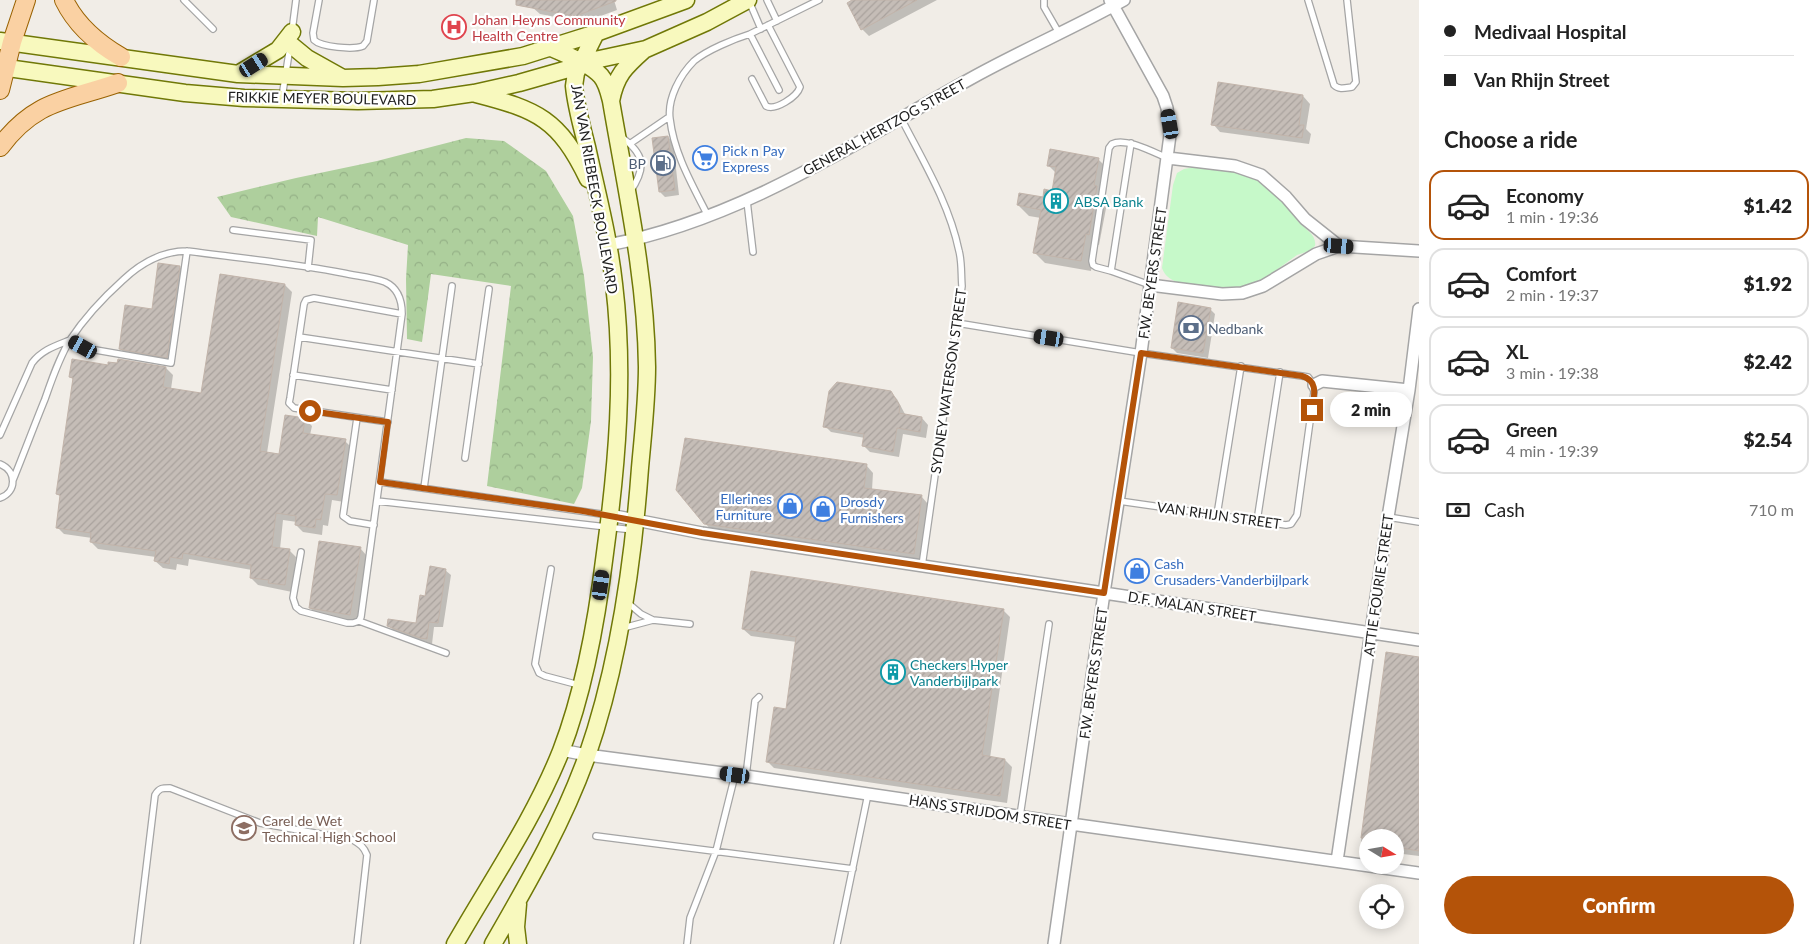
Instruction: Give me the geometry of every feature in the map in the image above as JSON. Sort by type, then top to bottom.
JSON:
[{"type":"main road","points":[[0,90],[6,42],[26,0]]},
{"type":"main road","points":[[64,0],[78,22],[103,45],[121,57]]},
{"type":"main road","points":[[0,147],[18,124],[34,112],[50,104],[118,83]]},
{"type":"street","name":"FRIKKIE MEYER BOULEVARD","points":[[6,42],[238,74],[343,78],[419,74],[484,64],[552,48],[686,0]]},
{"type":"street","name":"FRIKKIE MEYER BOULEVARD","points":[[3,67],[184,93],[281,99],[401,101],[433,99],[474,93],[544,76],[581,63],[646,49],[707,22],[748,0]]},
{"type":"street","name":"GENERAL HERTZOG STREET","points":[[608,245],[635,240],[747,202],[840,154],[972,78],[1112,3],[1124,0]]},
{"type":"street","name":"F.W. BEYERS STREET","points":[[1054,944],[1104,593],[1120,501],[1168,158],[1170,124],[1165,102],[1112,3]]},
{"type":"street","name":"JAN VAN RIEBEECK BOULEVARD","points":[[455,944],[524,826],[561,750],[581,685],[593,635],[609,521],[619,392],[619,340],[614,285],[600,203],[575,95],[574,80],[596,33]]},
{"type":"street","points":[[238,74],[278,50],[291,38],[306,58],[343,78]]},
{"type":"street","name":"JAN VAN RIEBEECK BOULEVARD","points":[[492,944],[548,848],[587,755],[620,630],[635,525],[645,406],[646,366],[643,309],[635,240],[612,102],[601,76],[552,48]]},
{"type":"street","points":[[612,102],[613,89],[619,76],[646,49]]},
{"type":"street","points":[[474,93],[521,107],[550,123],[572,150],[600,203]]},
{"type":"street","points":[[1168,158],[1235,166],[1261,175],[1286,197],[1305,219],[1339,246]]},
{"type":"street","points":[[1150,285],[1222,294],[1242,294],[1263,286],[1316,254],[1339,246],[1419,251]]},
{"type":"street","name":"ATTIE FOURIE STREET","points":[[1337,861],[1388,517],[1412,385],[1419,309]]},
{"type":"street","points":[[1314,384],[1322,381],[1412,385]]},
{"type":"street","name":"D.F. MALAN STREET","points":[[609,521],[702,533],[1419,640]]},
{"type":"street","name":"HANS STRIJDOM STREET","points":[[561,750],[1419,873]]},
{"type":"street","points":[[518,901],[516,927],[518,944]]},
{"type":"lane","points":[[184,0],[213,29]]},
{"type":"lane","points":[[281,99],[296,0]]},
{"type":"lane","points":[[319,0],[313,33],[314,40],[319,44],[357,48],[363,46],[367,41],[374,0]]},
{"type":"lane","points":[[748,0],[761,29]]},
{"type":"lane","points":[[767,0],[777,21]]},
{"type":"lane","points":[[708,216],[680,157],[672,135],[669,117],[670,101],[681,76],[695,60],[819,0]]},
{"type":"lane","points":[[1044,0],[1044,7],[1059,33]]},
{"type":"lane","points":[[1308,0],[1334,85],[1337,88],[1352,87],[1356,82],[1347,0]]},
{"type":"lane","points":[[752,79],[768,108],[775,107],[795,95],[800,87],[768,25]]},
{"type":"lane","points":[[750,34],[779,90]]},
{"type":"lane","points":[[631,143],[669,117]]},
{"type":"lane","name":"SYDNEY WATERSON STREET","points":[[901,118],[936,184],[954,231],[960,253],[962,286],[922,566]]},
{"type":"lane","points":[[617,133],[631,143],[641,159],[642,170],[638,181],[628,197]]},
{"type":"lane","points":[[1150,285],[1096,267],[1093,265],[1092,260],[1109,148],[1112,144],[1119,141],[1131,143],[1168,158]]},
{"type":"lane","points":[[1111,271],[1131,143]]},
{"type":"lane","points":[[747,202],[753,252]]},
{"type":"lane","points":[[233,230],[311,240],[308,268]]},
{"type":"lane","points":[[0,435],[32,363],[48,348],[70,340],[83,347],[101,352],[171,363],[187,251]]},
{"type":"lane","points":[[0,498],[7,495],[11,490],[13,480],[49,387],[70,340],[92,310],[132,272],[152,258],[164,253],[187,251],[308,268],[385,282],[394,288],[399,295],[402,304],[402,314],[374,525],[359,621]]},
{"type":"lane","points":[[424,488],[452,286]]},
{"type":"lane","points":[[466,458],[489,289]]},
{"type":"lane","points":[[388,422],[294,408],[289,403],[306,300],[310,299],[402,314]]},
{"type":"lane","points":[[958,323],[1141,353],[1280,372],[1308,378],[1314,384]]},
{"type":"lane","points":[[299,337],[479,364]]},
{"type":"lane","points":[[1217,515],[1241,366]]},
{"type":"lane","points":[[1257,521],[1280,372]]},
{"type":"lane","points":[[293,375],[392,390]]},
{"type":"lane","name":"VAN RHIJN STREET","points":[[1120,501],[1286,525],[1291,524],[1295,520],[1314,384]]},
{"type":"lane","points":[[357,418],[343,516],[350,521],[374,525]]},
{"type":"lane","points":[[0,464],[10,470],[13,480]]},
{"type":"lane","points":[[380,482],[609,521]]},
{"type":"lane","points":[[377,501],[609,521]]},
{"type":"lane","points":[[1388,517],[1419,522]]},
{"type":"lane","points":[[301,552],[293,598],[296,607],[301,611],[347,623],[359,621],[446,653]]},
{"type":"lane","points":[[551,570],[535,664],[540,673],[545,676],[581,685]]},
{"type":"lane","points":[[624,600],[641,614],[654,620]]},
{"type":"lane","points":[[620,630],[641,622],[654,620],[690,624]]},
{"type":"lane","points":[[1020,816],[1049,624]]},
{"type":"lane","points":[[686,944],[690,918],[741,776],[755,702],[760,697]]},
{"type":"lane","points":[[137,944],[155,795],[162,788],[170,788],[260,822],[353,840],[360,844],[367,855],[357,944]]},
{"type":"lane","points":[[837,944],[868,794]]},
{"type":"lane","points":[[596,836],[853,869]]},
{"type":"green space","points":[[466,138],[504,141],[546,171],[573,216],[584,276],[593,357],[591,421],[582,488],[574,504],[487,486],[511,286],[431,274],[422,342],[407,339],[406,279],[408,245],[318,217],[317,236],[231,217],[217,197],[377,161]]},
{"type":"green space","points":[[1195,167],[1234,171],[1261,180],[1278,194],[1299,222],[1312,235],[1315,246],[1309,251],[1297,255],[1260,282],[1233,290],[1176,282],[1171,279],[1162,268],[1173,185],[1177,173],[1184,169]]},
{"type":"building","points":[[516,0],[616,1],[581,14],[580,17],[516,5]]},
{"type":"building","points":[[852,0],[917,0],[861,30],[847,3]]},
{"type":"building","points":[[1218,82],[1303,95],[1299,125],[1304,125],[1302,138],[1211,125]]},
{"type":"building","points":[[668,136],[675,190],[659,192],[652,138]]},
{"type":"building","name":"ABSA Bank","points":[[1050,149],[1099,158],[1094,185],[1097,186],[1089,235],[1086,234],[1081,261],[1033,253],[1041,210],[1017,205],[1019,193],[1043,197],[1044,189],[1052,191],[1056,167],[1047,166]]},
{"type":"building","points":[[158,263],[180,266],[167,358],[119,349],[125,305],[152,309]]},
{"type":"building","points":[[220,274],[285,284],[260,451],[279,454],[285,415],[305,418],[303,433],[346,439],[337,495],[325,494],[321,520],[316,519],[315,528],[295,525],[296,516],[276,513],[272,547],[290,549],[285,585],[268,583],[269,580],[250,578],[251,565],[183,553],[182,559],[170,557],[169,564],[154,561],[156,551],[90,542],[91,533],[56,528],[60,495],[56,494],[73,378],[69,377],[72,359],[108,365],[108,362],[117,363],[118,359],[166,367],[163,387],[201,393]]},
{"type":"building","name":"Nedbank","points":[[1178,302],[1211,308],[1203,353],[1171,348]]},
{"type":"building","points":[[837,382],[891,391],[900,406],[899,413],[922,417],[920,432],[897,428],[893,452],[862,446],[864,434],[823,427],[829,391]]},
{"type":"building","points":[[685,438],[867,464],[864,488],[922,495],[914,554],[704,524],[676,490]]},
{"type":"building","points":[[319,541],[361,547],[350,615],[309,608]]},
{"type":"building","points":[[430,566],[446,569],[438,623],[429,622],[427,639],[387,626],[388,619],[416,623],[420,595],[425,596]]},
{"type":"building","name":"Checkers Hyper Vanderbijlpark","points":[[751,571],[1004,609],[982,755],[1005,759],[1000,796],[766,762],[774,707],[786,709],[796,637],[742,629]]},
{"type":"building","points":[[1386,652],[1419,657],[1419,851],[1404,848],[1404,829],[1362,829]]},
{"type":"place","name":"Johan Heyns Community Health Centre","points":[[454,27]]},
{"type":"place","name":"Pick n Pay Express","points":[[705,158]]},
{"type":"place","name":"BP","points":[[663,163]]},
{"type":"place","name":"ABSA Bank","points":[[1056,201]]},
{"type":"place","name":"Nedbank","points":[[1191,328]]},
{"type":"place","name":"Ellerines Furniture","points":[[790,506]]},
{"type":"place","name":"Drosdy Furnishers","points":[[823,509]]},
{"type":"place","name":"Cash Crusaders-Vanderbijlpark","points":[[1137,571]]},
{"type":"place","name":"Checkers Hyper Vanderbijlpark","points":[[893,672]]},
{"type":"place","name":"Carel de Wet Technical High School","points":[[244,828]]},
{"type":"route","points":[[310,411],[388,422],[380,482],[610,515],[702,533],[1104,593],[1120,501],[1141,353],[1302,376],[1308,378],[1314,384],[1312,410]]}]
